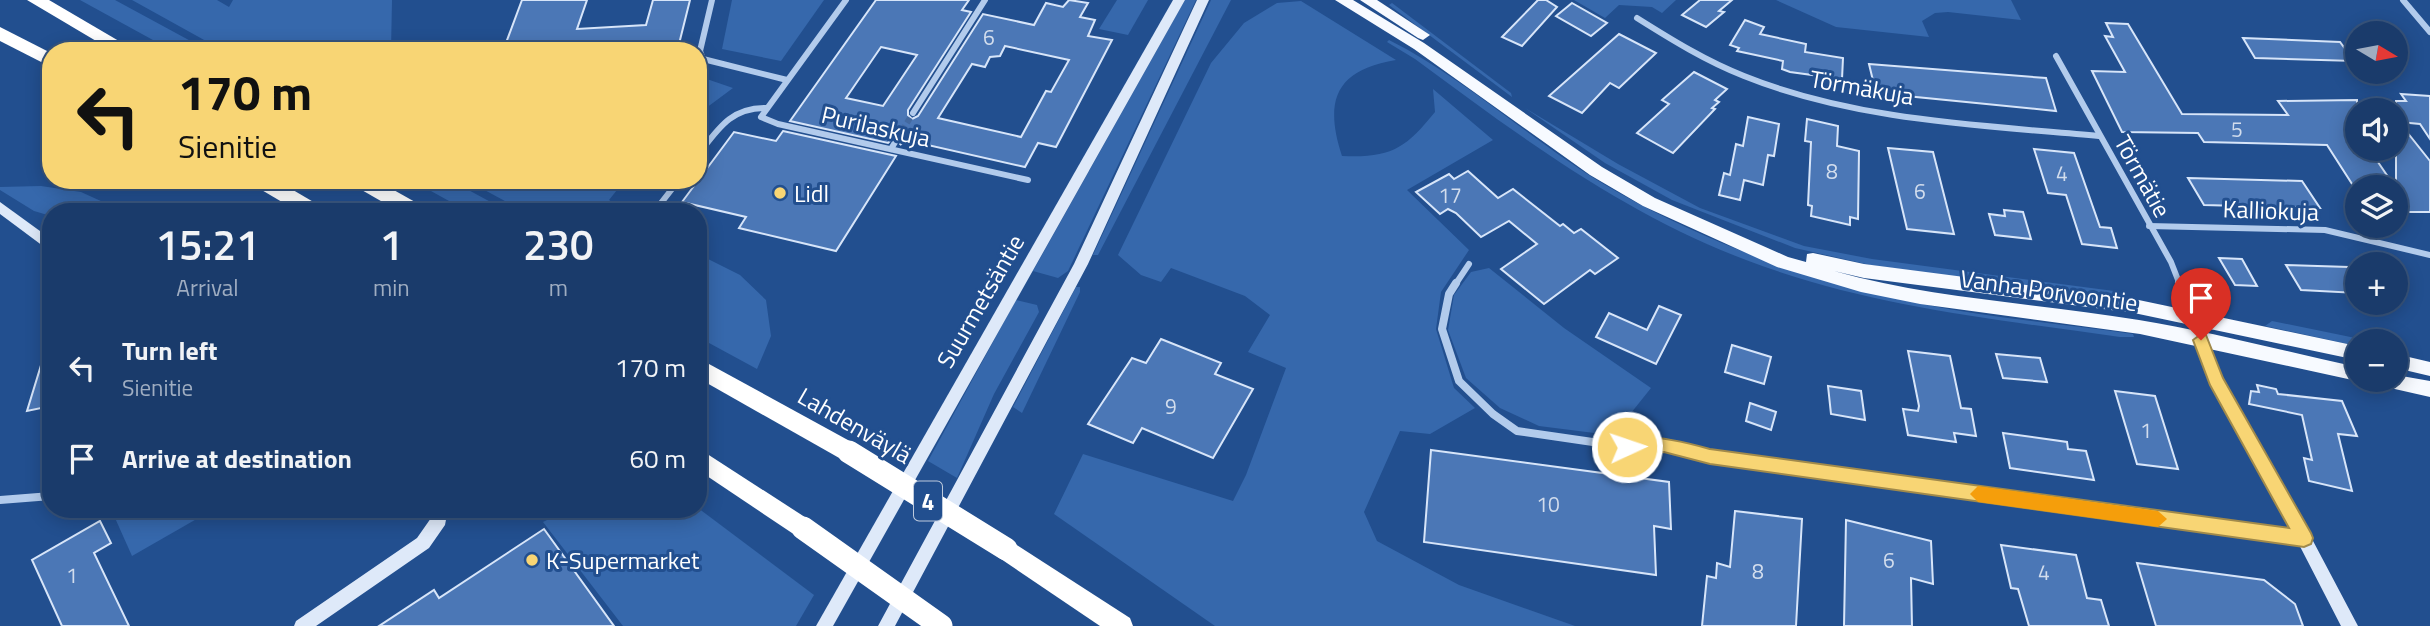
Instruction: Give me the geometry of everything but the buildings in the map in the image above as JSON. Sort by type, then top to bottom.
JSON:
[{"type":"highway","points":[[36,0],[111,42]]},
{"type":"highway","points":[[0,33],[42,56]]},
{"type":"highway","points":[[275,189],[300,203]]},
{"type":"highway","points":[[376,189],[401,203]]},
{"type":"highway","name":"Lahdenväylä","points":[[707,372],[849,452],[1006,549],[1121,626]]},
{"type":"highway","points":[[707,464],[941,626]]},
{"type":"main road","name":"Suurmetsäntie","points":[[824,626],[1179,0]]},
{"type":"main road","points":[[886,626],[1081,264],[1203,0]]},
{"type":"main road","name":"Vanha Porvoontie","points":[[1342,0],[1462,75],[1596,172],[1649,202],[1783,262],[1861,285],[1920,297],[2140,327],[2345,371]]},
{"type":"main road","name":"Vanha Porvoontie","points":[[1367,0],[1430,41],[1462,75]]},
{"type":"main road","points":[[0,207],[42,240]]},
{"type":"main road","name":"Vanha Porvoontie","points":[[1738,241],[1864,271],[2134,306],[2192,316],[2345,350]]},
{"type":"main road","points":[[2192,316],[2216,380],[2350,626]]},
{"type":"main road","points":[[2408,364],[2430,369]]},
{"type":"main road","points":[[2408,384],[2430,389]]},
{"type":"main road","points":[[302,626],[423,543],[439,518]]},
{"type":"street","points":[[702,42],[712,0]]},
{"type":"street","points":[[707,144],[731,113],[749,106],[767,108],[846,0]]},
{"type":"street","points":[[913,113],[985,0]]},
{"type":"street","points":[[2403,0],[2430,32]]},
{"type":"street","name":"Törmäkuja","points":[[1637,18],[1660,34],[1740,75],[1822,103],[1871,111],[2099,136]]},
{"type":"street","name":"Törmätie","points":[[2056,57],[2171,262],[2192,316]]},
{"type":"street","points":[[707,59],[787,80]]},
{"type":"street","name":"Purilaskuja","points":[[767,108],[761,117],[778,124],[1028,180]]},
{"type":"street","points":[[891,149],[897,139]]},
{"type":"street","points":[[661,203],[672,189]]},
{"type":"street","name":"Kalliokuja","points":[[2149,226],[2325,230],[2430,255]]},
{"type":"street","points":[[1469,264],[1449,294],[1443,329],[1459,381],[1493,414],[1517,431],[1627,447],[1664,444],[1715,457],[2304,538]]},
{"type":"street","points":[[0,500],[42,497]]},
{"type":"shaded area","points":[[80,0],[115,0],[192,42],[157,42]]},
{"type":"shaded area","points":[[132,0],[217,0],[229,7],[233,0],[392,0],[391,42],[208,42]]},
{"type":"shaded area","points":[[732,0],[824,0],[781,61],[722,49]]},
{"type":"shaded area","points":[[1117,0],[1148,0],[1128,35],[1099,29]]},
{"type":"shaded area","points":[[1185,0],[1196,0],[1068,271],[1058,278],[1033,271]]},
{"type":"shaded area","points":[[1211,0],[1231,0],[1098,255],[1093,255]]},
{"type":"shaded area","points":[[1574,0],[1676,0],[1662,13],[1652,7],[1619,5],[1605,18]]},
{"type":"shaded area","points":[[1776,0],[2011,0],[2021,20],[1935,13],[1922,21],[1929,37],[1836,27]]},
{"type":"shaded area","points":[[1301,1],[1396,60],[1359,71],[1347,80],[1339,91],[1334,119],[1342,156],[1385,153],[1405,143],[1435,112],[1433,89],[1493,140],[1407,190],[1469,250],[1441,292],[1436,329],[1454,388],[1475,408],[1430,434],[1400,431],[1364,512],[1377,541],[1459,585],[1575,626],[1215,626],[1054,514],[1083,454],[1233,501],[1246,475],[1286,368],[1248,352],[1270,315],[1245,296],[1171,268],[1161,282],[1141,275],[1118,255],[1211,63],[1244,23],[1277,3]]},
{"type":"shaded area","points":[[1392,3],[1511,93],[1512,97],[1389,5]]},
{"type":"shaded area","points":[[1389,40],[1448,75],[1589,175],[1655,212],[1728,246],[1843,285],[1922,304],[2133,334],[2134,337],[1977,317],[1884,300],[1791,276],[1746,260],[1657,220],[1574,171],[1387,42]]},
{"type":"shaded area","points":[[707,79],[733,88],[707,107]]},
{"type":"shaded area","points":[[1525,108],[1618,164],[1700,208],[1804,246],[1872,259],[2114,291],[2122,299],[1870,265],[1795,248],[1672,200],[1605,163]]},
{"type":"shaded area","points":[[41,186],[42,189],[81,192],[105,203],[42,203],[42,213],[0,190],[0,187]]},
{"type":"shaded area","points":[[427,189],[467,189],[492,203],[453,203]]},
{"type":"shaded area","points":[[483,189],[618,189],[609,200],[614,203],[508,203]]},
{"type":"shaded area","points":[[707,258],[740,275],[766,300],[771,336],[757,369],[707,342]]},
{"type":"shaded area","points":[[1489,268],[1564,328],[1651,388],[1627,418],[1626,437],[1539,426],[1500,408],[1466,378],[1448,330],[1454,295],[1471,272]]},
{"type":"shaded area","points":[[1076,287],[1080,287],[1080,292],[1022,413],[1013,407]]},
{"type":"shaded area","points":[[1016,300],[1037,305],[1039,312],[994,394],[957,478],[928,461]]},
{"type":"shaded area","points":[[2272,321],[2345,336],[2345,343],[2265,326]]},
{"type":"shaded area","points":[[707,515],[814,595],[796,626],[623,626],[543,522],[551,518],[707,518]]},
{"type":"shaded area","points":[[115,518],[198,518],[132,556]]},
{"type":"tunnel","points":[[897,139],[913,113]]},
{"type":"slow traffic","points":[[1978,494],[2158,519]]},
{"type":"place","name":"Lidl","points":[[780,193]]},
{"type":"place","name":"K-Supermarket","points":[[532,560]]},
{"type":"route","points":[[1627,447],[1664,444],[1710,457],[2304,538],[2216,380],[2201,340]]}]
